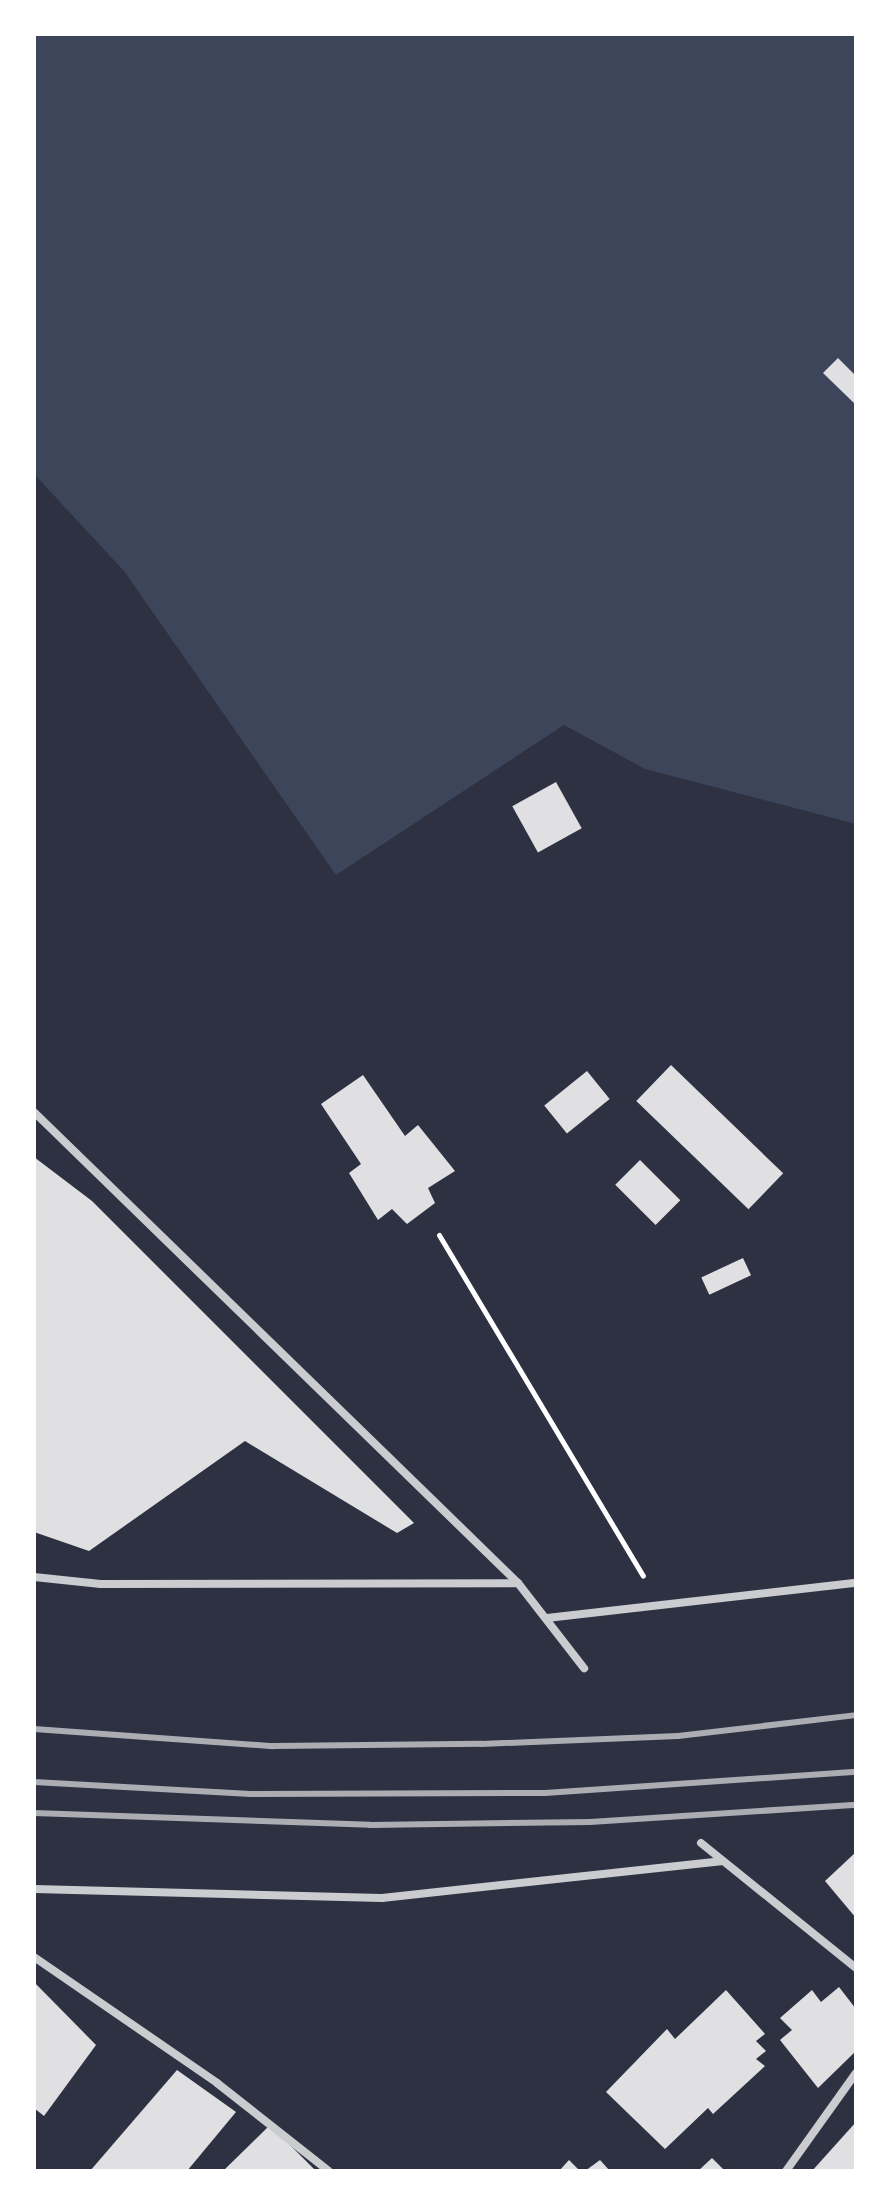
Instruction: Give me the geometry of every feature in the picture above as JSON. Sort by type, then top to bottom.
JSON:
[{"type":"street","points":[[34,1112],[518,1583],[584,1668]]},
{"type":"street","points":[[34,1577],[101,1584],[518,1583]]},
{"type":"street","points":[[547,1618],[856,1583]]},
{"type":"street","points":[[701,1843],[856,1968]]},
{"type":"street","points":[[34,1889],[382,1898],[721,1861]]},
{"type":"street","points":[[34,1957],[217,2083],[329,2171]]},
{"type":"street","points":[[786,2171],[856,2073]]},
{"type":"path","points":[[439,1235],[660,1604]]},
{"type":"shaded area","points":[[34,34],[856,34],[856,824],[645,769],[564,725],[336,875],[124,571],[34,474]]},
{"type":"building","points":[[838,358],[856,376],[856,405],[823,373]]},
{"type":"building","points":[[556,782],[582,828],[538,853],[512,806]]},
{"type":"building","points":[[671,1065],[783,1173],[748,1209],[636,1101]]},
{"type":"building","points":[[587,1071],[610,1099],[567,1134],[544,1106]]},
{"type":"building","points":[[363,1075],[405,1136],[418,1125],[455,1171],[428,1188],[435,1203],[407,1224],[392,1209],[378,1220],[349,1173],[361,1164],[321,1104]]},
{"type":"building","points":[[34,1157],[92,1201],[414,1523],[397,1533],[245,1441],[89,1551],[34,1532]]},
{"type":"building","points":[[640,1160],[680,1200],[656,1225],[615,1185]]},
{"type":"building","points":[[743,1258],[751,1275],[709,1295],[701,1277]]},
{"type":"building","points":[[856,1852],[856,1918],[825,1881]]},
{"type":"building","points":[[34,1982],[96,2045],[44,2116],[34,2108]]},
{"type":"building","points":[[839,1987],[856,2009],[856,2051],[818,2088],[780,2040],[792,2030],[780,2018],[812,1990],[821,2002]]},
{"type":"building","points":[[726,1990],[765,2034],[756,2041],[766,2051],[756,2059],[765,2066],[713,2114],[708,2108],[665,2149],[606,2092],[667,2029],[675,2039]]},
{"type":"building","points":[[177,2070],[236,2112],[187,2171],[90,2171]]},
{"type":"building","points":[[856,2122],[856,2171],[812,2171]]},
{"type":"building","points":[[270,2125],[316,2171],[223,2171]]},
{"type":"building","points":[[712,2158],[725,2171],[698,2171]]},
{"type":"building","points":[[569,2160],[580,2171],[559,2171]]},
{"type":"building","points":[[600,2160],[610,2171],[585,2171]]},
{"type":"railway","points":[[34,1729],[273,1746],[481,1744],[678,1736],[856,1715]]},
{"type":"railway","points":[[34,1782],[251,1794],[545,1793],[856,1772]]},
{"type":"railway","points":[[34,1813],[370,1825],[590,1822],[856,1805]]}]
